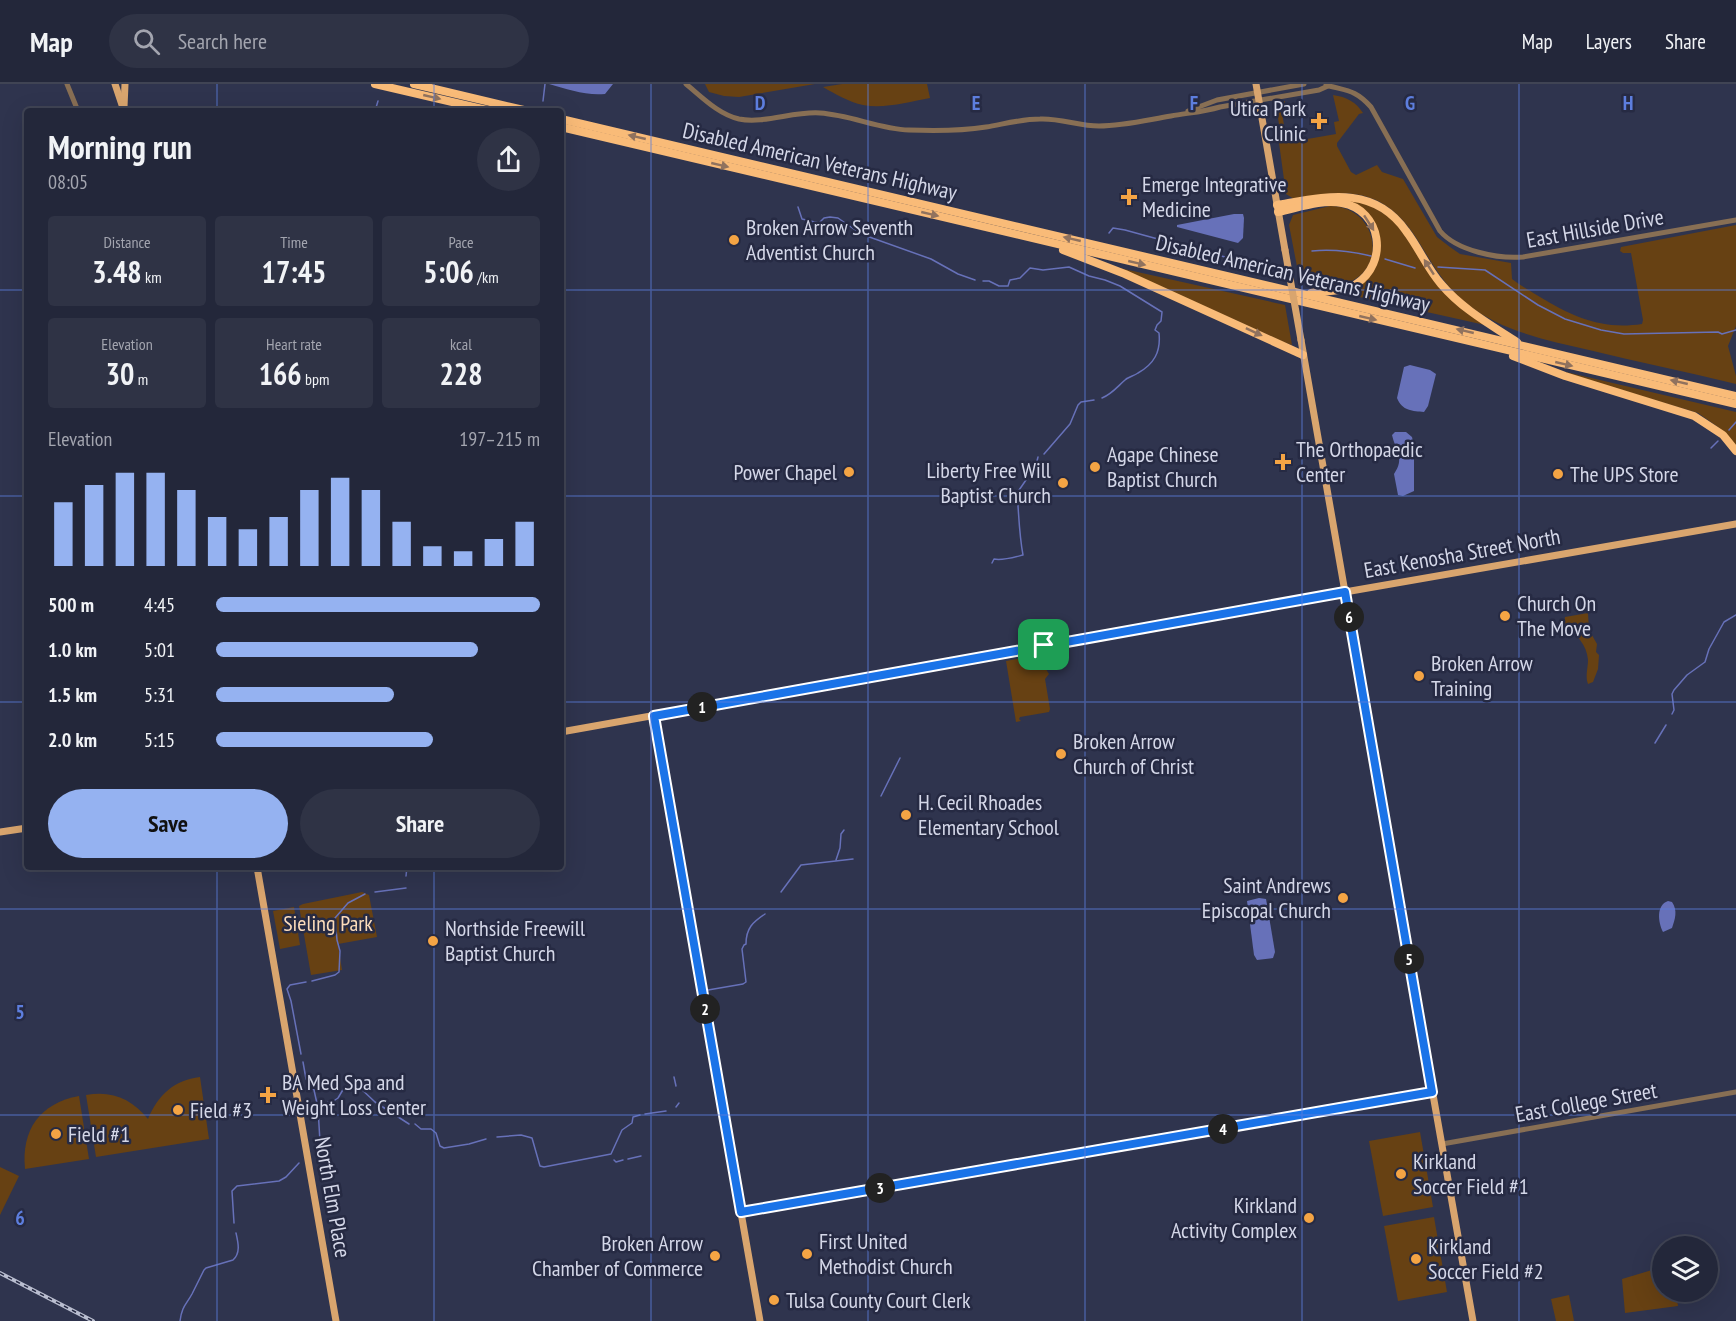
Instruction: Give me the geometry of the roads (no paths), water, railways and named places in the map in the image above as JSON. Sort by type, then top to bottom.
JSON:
[{"type":"highway","points":[[375,84],[478,108]]},
{"type":"highway","points":[[414,84],[515,108]]},
{"type":"highway","points":[[423,84],[434,89]]},
{"type":"highway","name":"Disabled American Veterans Highway","points":[[564,120],[1736,396]]},
{"type":"highway","name":"Disabled American Veterans Highway","points":[[564,129],[1736,404]]},
{"type":"highway","points":[[1277,208],[1341,196],[1358,198],[1379,206],[1402,225],[1445,289],[1478,317],[1522,345]]},
{"type":"highway","points":[[1277,208],[1340,202],[1355,207],[1364,214],[1376,234],[1375,260],[1371,270],[1364,278],[1343,289],[1304,293]]},
{"type":"highway","points":[[1040,240],[1115,270],[1303,355]]},
{"type":"highway","points":[[1486,345],[1565,376],[1694,416],[1723,435],[1736,452]]},
{"type":"main road","points":[[115,84],[123,108]]},
{"type":"main road","points":[[124,108],[125,84]]},
{"type":"main road","points":[[1256,84],[1473,1321]]},
{"type":"main road","name":"East Kenosha Street North","points":[[654,716],[1736,524]]},
{"type":"main road","points":[[564,731],[654,716],[760,1321]]},
{"type":"main road","points":[[0,832],[24,828]]},
{"type":"main road","name":"North Elm Place","points":[[257,870],[336,1321]]},
{"type":"street","points":[[67,84],[77,108]]},
{"type":"street","name":"East Hillside Drive","points":[[686,84],[717,109],[738,119],[761,120],[802,113],[819,113],[852,118],[890,129],[910,130],[963,130],[1039,119],[1056,119],[1098,126],[1115,125],[1205,112],[1304,84]]},
{"type":"street","name":"East Hillside Drive","points":[[1258,96],[1319,90],[1326,85],[1339,87],[1362,98],[1371,107],[1437,225],[1447,238],[1468,250],[1508,257],[1523,257],[1736,220]]},
{"type":"street","points":[[741,1212],[1432,1092]]},
{"type":"street","name":"East College Street","points":[[1442,1144],[1736,1092]]},
{"type":"water","points":[[549,84],[613,84],[605,94],[591,94]]},
{"type":"water","points":[[1243,214],[1244,218],[1243,238],[1238,243],[1177,227],[1177,225]]},
{"type":"water","points":[[1410,365],[1430,370],[1436,374],[1428,406],[1424,412],[1405,408],[1397,398],[1404,367]]},
{"type":"water","points":[[1395,432],[1406,432],[1412,437],[1414,446],[1414,491],[1403,496],[1398,495],[1394,474],[1399,464],[1399,455],[1392,435]]},
{"type":"water","points":[[1266,899],[1275,952],[1273,958],[1257,960],[1254,955],[1247,901]]},
{"type":"water","points":[[1668,901],[1674,905],[1675,918],[1672,928],[1663,932],[1659,914],[1661,906]]},
{"type":"waterway","points":[[543,101],[545,84]]},
{"type":"waterway","points":[[376,108],[378,101]]},
{"type":"waterway","points":[[798,207],[802,219],[819,223],[824,218],[838,218],[861,234],[931,259],[958,274],[975,280]]},
{"type":"waterway","points":[[1109,233],[1113,228],[1125,230],[1216,255],[1250,262],[1260,261]]},
{"type":"waterway","points":[[1312,251],[1342,251],[1371,256]]},
{"type":"waterway","points":[[1385,259],[1415,268]]},
{"type":"waterway","points":[[983,281],[1008,286],[1010,280],[1020,278],[1030,268],[1043,270],[1069,267],[1120,286],[1162,312],[1161,321],[1155,330],[1159,333],[1159,346],[1155,357],[1144,369],[1126,379],[1102,398]]},
{"type":"waterway","points":[[1438,267],[1485,270],[1538,305],[1565,319],[1601,330],[1624,334],[1718,332],[1722,334],[1736,330]]},
{"type":"waterway","points":[[1044,454],[1070,424],[1078,405],[1081,402],[1094,400]]},
{"type":"waterway","points":[[1729,430],[1736,422]]},
{"type":"waterway","points":[[1711,448],[1718,441]]},
{"type":"waterway","points":[[992,563],[994,559],[1023,555],[1017,493],[1026,480],[1027,472],[1038,457]]},
{"type":"waterway","points":[[1672,714],[1674,690],[1687,675],[1705,662],[1709,649],[1724,622],[1736,615]]},
{"type":"waterway","points":[[1655,743],[1666,725]]},
{"type":"waterway","points":[[881,796],[900,758]]},
{"type":"waterway","points":[[836,860],[841,834],[844,830]]},
{"type":"waterway","points":[[781,892],[801,865],[853,859]]},
{"type":"waterway","points":[[406,876],[407,870]]},
{"type":"waterway","points":[[375,892],[406,888]]},
{"type":"waterway","points":[[312,981],[339,972],[340,951],[335,918],[348,903],[365,894]]},
{"type":"waterway","points":[[708,990],[746,982],[742,949],[746,944],[751,926],[765,914]]},
{"type":"waterway","points":[[301,1054],[287,989],[290,985],[306,982]]},
{"type":"waterway","points":[[303,1062],[306,1079],[314,1090],[318,1108],[320,1142],[315,1148]]},
{"type":"waterway","points":[[674,1077],[676,1086]]},
{"type":"waterway","points":[[335,1100],[344,1088],[358,1086],[375,1102],[409,1124]]},
{"type":"waterway","points":[[319,1107],[329,1102]]},
{"type":"waterway","points":[[676,1107],[679,1103]]},
{"type":"waterway","points":[[645,1114],[666,1111]]},
{"type":"waterway","points":[[497,1137],[521,1135],[532,1138],[540,1166],[544,1167],[611,1154],[622,1130],[632,1123],[633,1117],[640,1115]]},
{"type":"waterway","points":[[415,1124],[421,1129],[431,1129],[436,1133],[440,1146],[444,1148],[486,1139]]},
{"type":"waterway","points":[[628,1159],[641,1156]]},
{"type":"waterway","points":[[614,1160],[616,1162],[623,1160]]},
{"type":"waterway","points":[[234,1223],[232,1191],[237,1186],[279,1181],[299,1163]]},
{"type":"waterway","points":[[180,1321],[183,1309],[204,1270],[236,1257],[238,1247],[236,1233]]},
{"type":"railway","points":[[0,1273],[93,1321]]},
{"type":"place","name":"Utica Park Clinic","points":[[1319,121]]},
{"type":"place","name":"Emerge Integrative Medicine","points":[[1129,197]]},
{"type":"place","name":"Broken Arrow Seventh Adventist Church","points":[[734,240]]},
{"type":"place","name":"The Orthopaedic Center","points":[[1283,462]]},
{"type":"place","name":"Agape Chinese Baptist Church","points":[[1095,467]]},
{"type":"place","name":"Power Chapel","points":[[849,472]]},
{"type":"place","name":"The UPS Store","points":[[1558,474]]},
{"type":"place","name":"Liberty Free Will Baptist Church","points":[[1063,483]]},
{"type":"place","name":"Church On The Move","points":[[1505,616]]},
{"type":"place","name":"Broken Arrow Training","points":[[1419,676]]},
{"type":"place","name":"Broken Arrow Church of Christ","points":[[1061,754]]},
{"type":"place","name":"H. Cecil Rhoades Elementary School","points":[[906,815]]},
{"type":"place","name":"Saint Andrews Episcopal Church","points":[[1343,898]]},
{"type":"place","name":"Northside Freewill Baptist Church","points":[[433,941]]},
{"type":"place","name":"BA Med Spa and Weight Loss Center","points":[[268,1095]]},
{"type":"place","name":"Field #3","points":[[178,1110]]},
{"type":"place","name":"Field #1","points":[[56,1134]]},
{"type":"place","name":"Kirkland Soccer Field #1","points":[[1401,1174]]},
{"type":"place","name":"Kirkland Activity Complex","points":[[1309,1218]]},
{"type":"place","name":"First United Methodist Church","points":[[807,1254]]},
{"type":"place","name":"Broken Arrow Chamber of Commerce","points":[[715,1256]]},
{"type":"place","name":"Kirkland Soccer Field #2","points":[[1416,1259]]},
{"type":"place","name":"Tulsa County Court Clerk","points":[[774,1300]]},
{"type":"park label","name":"Sieling Park","points":[[328,923]]}]
